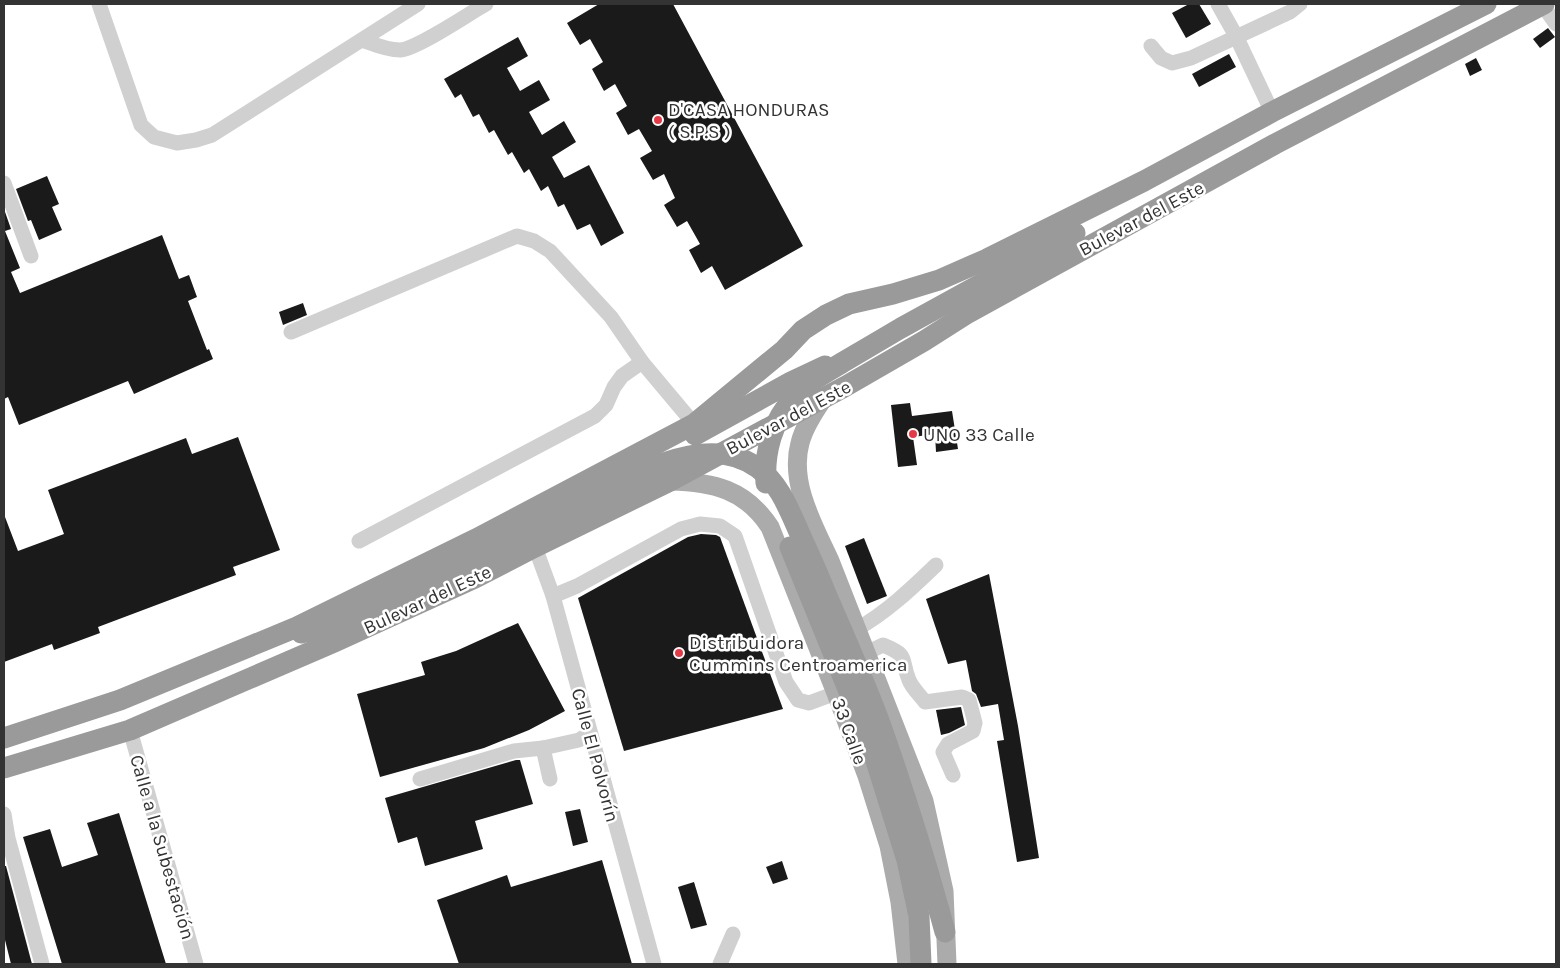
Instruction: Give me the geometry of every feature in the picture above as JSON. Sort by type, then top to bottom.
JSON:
[{"type":"highway","name":"Bulevar del Este","points":[[4,738],[120,700],[297,627],[476,539],[694,424],[784,350],[803,330],[826,315],[849,304],[893,294],[939,280],[987,259],[1144,181],[1272,112],[1486,4]]},
{"type":"highway","name":"Bulevar del Este","points":[[4,768],[130,730],[334,642],[474,578],[535,546],[670,481],[824,399],[1051,267],[1275,144],[1543,4]]},
{"type":"highway","points":[[921,964],[919,916],[907,860],[872,748],[770,499],[765,467],[767,452],[776,424],[783,410],[811,382],[878,341],[1075,233],[1102,216],[1144,181]]},
{"type":"highway","points":[[638,454],[677,445],[826,366],[834,367],[849,385]]},
{"type":"highway","points":[[260,642],[301,634],[324,627],[420,584],[664,463],[678,458],[708,454],[723,454],[746,461],[770,478],[785,500],[816,569],[881,728],[916,830],[945,932]]},
{"type":"main road","points":[[824,399],[804,432],[800,443],[798,455],[799,481],[813,524],[830,561],[924,801],[944,891],[947,964]]},
{"type":"main road","name":"33 Calle","points":[[670,481],[699,483],[727,490],[738,496],[757,509],[776,539],[867,776],[889,846],[900,902],[907,964]]},
{"type":"main road","points":[[776,539],[813,524]]},
{"type":"street","points":[[99,4],[141,126],[154,138],[177,143],[212,135],[418,4]]},
{"type":"street","points":[[362,40],[400,50],[418,45],[486,4]]},
{"type":"street","points":[[1218,4],[1236,36],[1272,112]]},
{"type":"street","points":[[1151,46],[1161,58],[1172,63],[1191,58],[1290,12],[1300,4]]},
{"type":"street","points":[[1543,4],[1556,24]]},
{"type":"street","points":[[4,184],[31,256]]},
{"type":"street","points":[[291,332],[517,236],[534,241],[550,252],[611,316],[642,362],[694,424]]},
{"type":"street","points":[[359,541],[595,416],[606,405],[614,387],[622,376],[642,362]]},
{"type":"street","points":[[553,596],[577,586],[681,529],[700,524],[720,526],[735,536],[786,682],[798,700],[809,703],[836,692]]},
{"type":"street","name":"Calle El Polvorín","points":[[535,546],[553,596],[654,964]]},
{"type":"street","points":[[857,629],[899,600],[936,565]]},
{"type":"street","points":[[866,653],[882,645],[894,650],[904,659],[909,681],[925,702],[962,697],[969,700],[975,723],[973,731],[948,744],[943,752],[953,775]]},
{"type":"street","name":"Calle a la Subestación","points":[[130,730],[196,964]]},
{"type":"street","points":[[420,779],[514,751],[543,748],[579,740],[590,733]]},
{"type":"street","points":[[543,748],[550,779]]},
{"type":"street","points":[[4,814],[6,838],[42,964]]},
{"type":"street","points":[[720,964],[733,934]]},
{"type":"building","points":[[599,4],[673,4],[803,246],[725,290],[712,266],[701,273],[689,250],[700,244],[687,221],[677,227],[664,205],[675,198],[664,174],[653,180],[640,158],[652,151],[639,129],[628,135],[616,113],[627,106],[615,84],[604,91],[592,69],[603,62],[590,39],[580,45],[567,23]]},
{"type":"building","points":[[1189,4],[1199,4],[1211,24],[1186,38],[1172,13]]},
{"type":"building","points":[[1548,28],[1555,37],[1540,48],[1533,39]]},
{"type":"building","points":[[518,37],[528,56],[507,68],[520,91],[539,80],[550,100],[529,112],[542,135],[564,121],[576,142],[552,157],[564,178],[589,165],[624,233],[601,246],[590,224],[577,230],[564,204],[558,207],[548,186],[541,191],[529,169],[524,173],[512,152],[508,155],[494,130],[489,133],[479,114],[473,117],[461,94],[455,98],[444,79]]},
{"type":"building","points":[[1229,54],[1236,67],[1199,87],[1192,74]]},
{"type":"building","points":[[1476,58],[1482,70],[1470,76],[1465,64]]},
{"type":"building","points":[[47,176],[59,204],[52,207],[62,230],[39,240],[31,220],[28,221],[16,189]]},
{"type":"building","points":[[4,209],[11,229],[5,231],[20,268],[11,272],[20,293],[162,235],[179,279],[189,275],[197,297],[188,301],[207,350],[209,349],[213,359],[134,394],[128,381],[19,425],[8,397],[4,399]]},
{"type":"building","points":[[303,303],[307,315],[283,325],[279,312]]},
{"type":"building","name":"UNO 33 Calle","points":[[910,403],[912,416],[952,411],[958,449],[936,452],[935,434],[913,437],[917,465],[898,467],[891,405]]},
{"type":"building","points":[[238,437],[280,550],[233,567],[236,575],[98,627],[100,633],[54,650],[52,644],[4,662],[4,517],[18,551],[64,534],[48,490],[186,438],[192,454]]},
{"type":"building","name":"Distribuidora Cummins Centroamerica","points":[[701,534],[720,537],[783,709],[624,751],[578,598],[688,537]]},
{"type":"building","points":[[864,538],[887,596],[867,604],[845,546]]},
{"type":"building","points":[[989,574],[1018,726],[1039,858],[1017,862],[997,741],[1004,740],[998,704],[981,707],[976,694],[972,691],[966,660],[948,664],[926,599]]},
{"type":"building","points":[[518,623],[565,711],[529,730],[484,748],[380,777],[357,694],[425,675],[421,662],[456,651]]},
{"type":"building","points":[[961,707],[965,725],[941,735],[936,710]]},
{"type":"building","points":[[520,760],[533,804],[475,821],[483,849],[425,866],[417,837],[398,843],[385,798]]},
{"type":"building","points":[[580,809],[588,842],[573,846],[565,812]]},
{"type":"building","points":[[119,813],[166,964],[62,964],[23,837],[50,829],[62,867],[98,855],[87,823]]},
{"type":"building","points":[[602,860],[632,964],[459,964],[437,900],[507,875],[511,887]]},
{"type":"building","points":[[782,861],[788,879],[773,884],[766,867]]},
{"type":"building","points":[[4,866],[6,866],[32,964],[11,964],[4,936]]},
{"type":"building","points":[[694,882],[707,925],[691,929],[678,887]]},
{"type":"place","name":"D'CASA HONDURAS ( S.P.S )","points":[[658,120]]},
{"type":"place","name":"UNO 33 Calle","points":[[913,434]]},
{"type":"place","name":"Distribuidora Cummins Centroamerica","points":[[679,653]]}]
